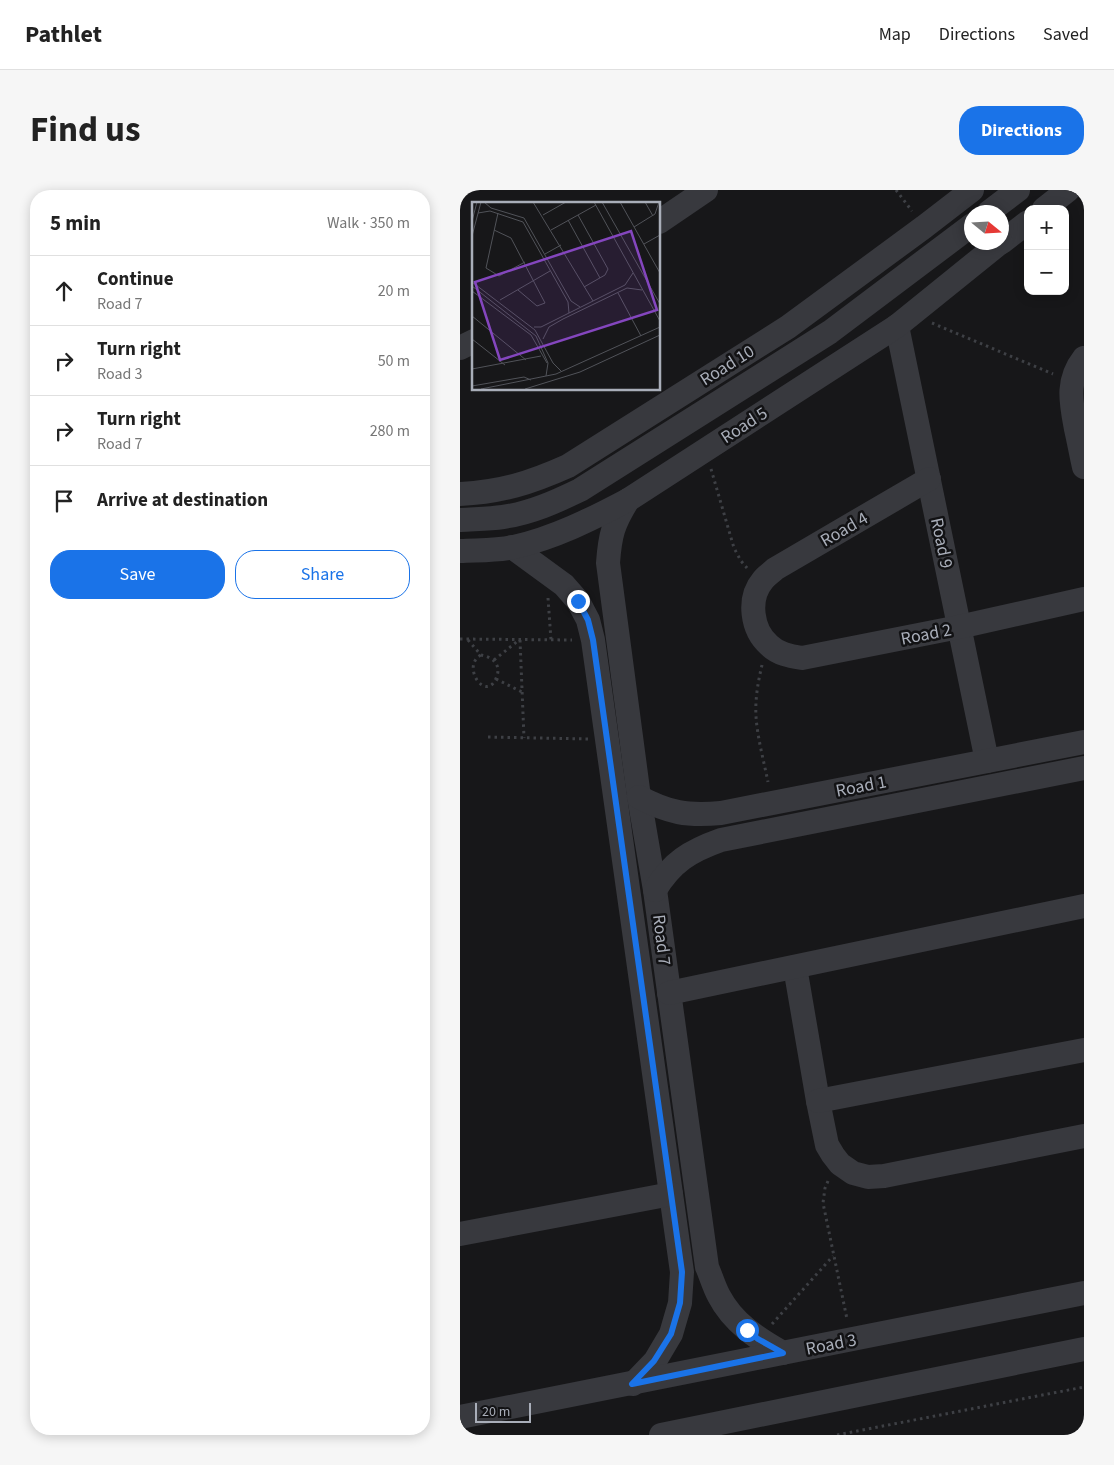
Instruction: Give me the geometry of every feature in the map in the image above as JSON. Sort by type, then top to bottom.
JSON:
[{"type":"street","points":[[660,221],[706,190]]},
{"type":"street","name":"Road 10","points":[[460,494],[483,493],[512,488],[540,479],[568,466],[788,327],[972,190]]},
{"type":"street","points":[[998,205],[1018,190]]},
{"type":"street","points":[[1049,205],[1068,190]]},
{"type":"street","name":"Road 5","points":[[1009,236],[1024,225]]},
{"type":"street","name":"Road 5","points":[[460,520],[502,517],[529,511],[555,502],[580,490],[830,332],[964,232]]},
{"type":"street","name":"Road 5","points":[[460,551],[512,547],[546,538],[577,526],[628,500],[904,320],[991,250]]},
{"type":"street","name":"Road 9","points":[[904,320],[928,479],[987,760]]},
{"type":"street","points":[[460,348],[472,342]]},
{"type":"street","points":[[1084,358],[1078,365],[1072,382],[1070,399],[1084,467]]},
{"type":"street","name":"Road 4","points":[[762,581],[775,570],[928,479]]},
{"type":"street","name":"Road 7","points":[[628,500],[616,519],[609,541],[608,563],[639,797],[655,890],[707,1267],[719,1297],[736,1320],[758,1339],[783,1353]]},
{"type":"street","name":"Road 7","points":[[512,547],[564,585],[578,601],[588,620],[593,640],[608,740],[682,1272],[680,1303],[671,1334],[654,1361],[632,1384]]},
{"type":"street","points":[[762,581],[754,597],[753,615],[758,632],[769,646]]},
{"type":"street","name":"Road 2","points":[[769,646],[784,655],[802,658],[959,627],[1084,599]]},
{"type":"street","name":"Road 1","points":[[639,797],[658,807],[678,813],[700,815],[721,813],[1084,742]]},
{"type":"street","name":"Road 1","points":[[655,890],[664,875],[681,859],[700,847],[721,840],[1084,768]]},
{"type":"street","points":[[669,993],[1084,906]]},
{"type":"street","points":[[795,966],[818,1101],[828,1145],[840,1164],[853,1172],[868,1177],[884,1176],[1084,1136]]},
{"type":"street","points":[[818,1101],[1084,1050]]},
{"type":"street","points":[[460,1234],[671,1194]]},
{"type":"street","name":"Road 3","points":[[460,1417],[1084,1293]]},
{"type":"street","points":[[661,1435],[1084,1350]]},
{"type":"path","points":[[904,320],[1072,382]]},
{"type":"path","points":[[705,450],[734,548],[741,562],[762,581]]},
{"type":"path","points":[[546,572],[551,640]]},
{"type":"path","points":[[460,639],[593,640]]},
{"type":"path","points":[[468,639],[481,655]]},
{"type":"path","points":[[494,660],[520,640]]},
{"type":"path","points":[[520,640],[524,738]]},
{"type":"path","points":[[769,646],[762,663],[758,681],[756,719],[772,803]]},
{"type":"path","points":[[470,662],[475,657],[481,655],[488,656],[498,666],[496,679],[491,684],[477,686],[472,682]]},
{"type":"path","points":[[496,679],[522,692]]},
{"type":"path","points":[[488,737],[608,740]]},
{"type":"path","points":[[840,1164],[831,1175],[825,1188],[823,1204],[851,1340]]},
{"type":"path","points":[[758,1339],[833,1256]]},
{"type":"path","points":[[837,1435],[1084,1387]]},
{"type":"route","points":[[578,601],[588,620],[593,640],[682,1272],[680,1303],[671,1334],[654,1361],[632,1384],[783,1353],[758,1339],[747,1330]]}]
